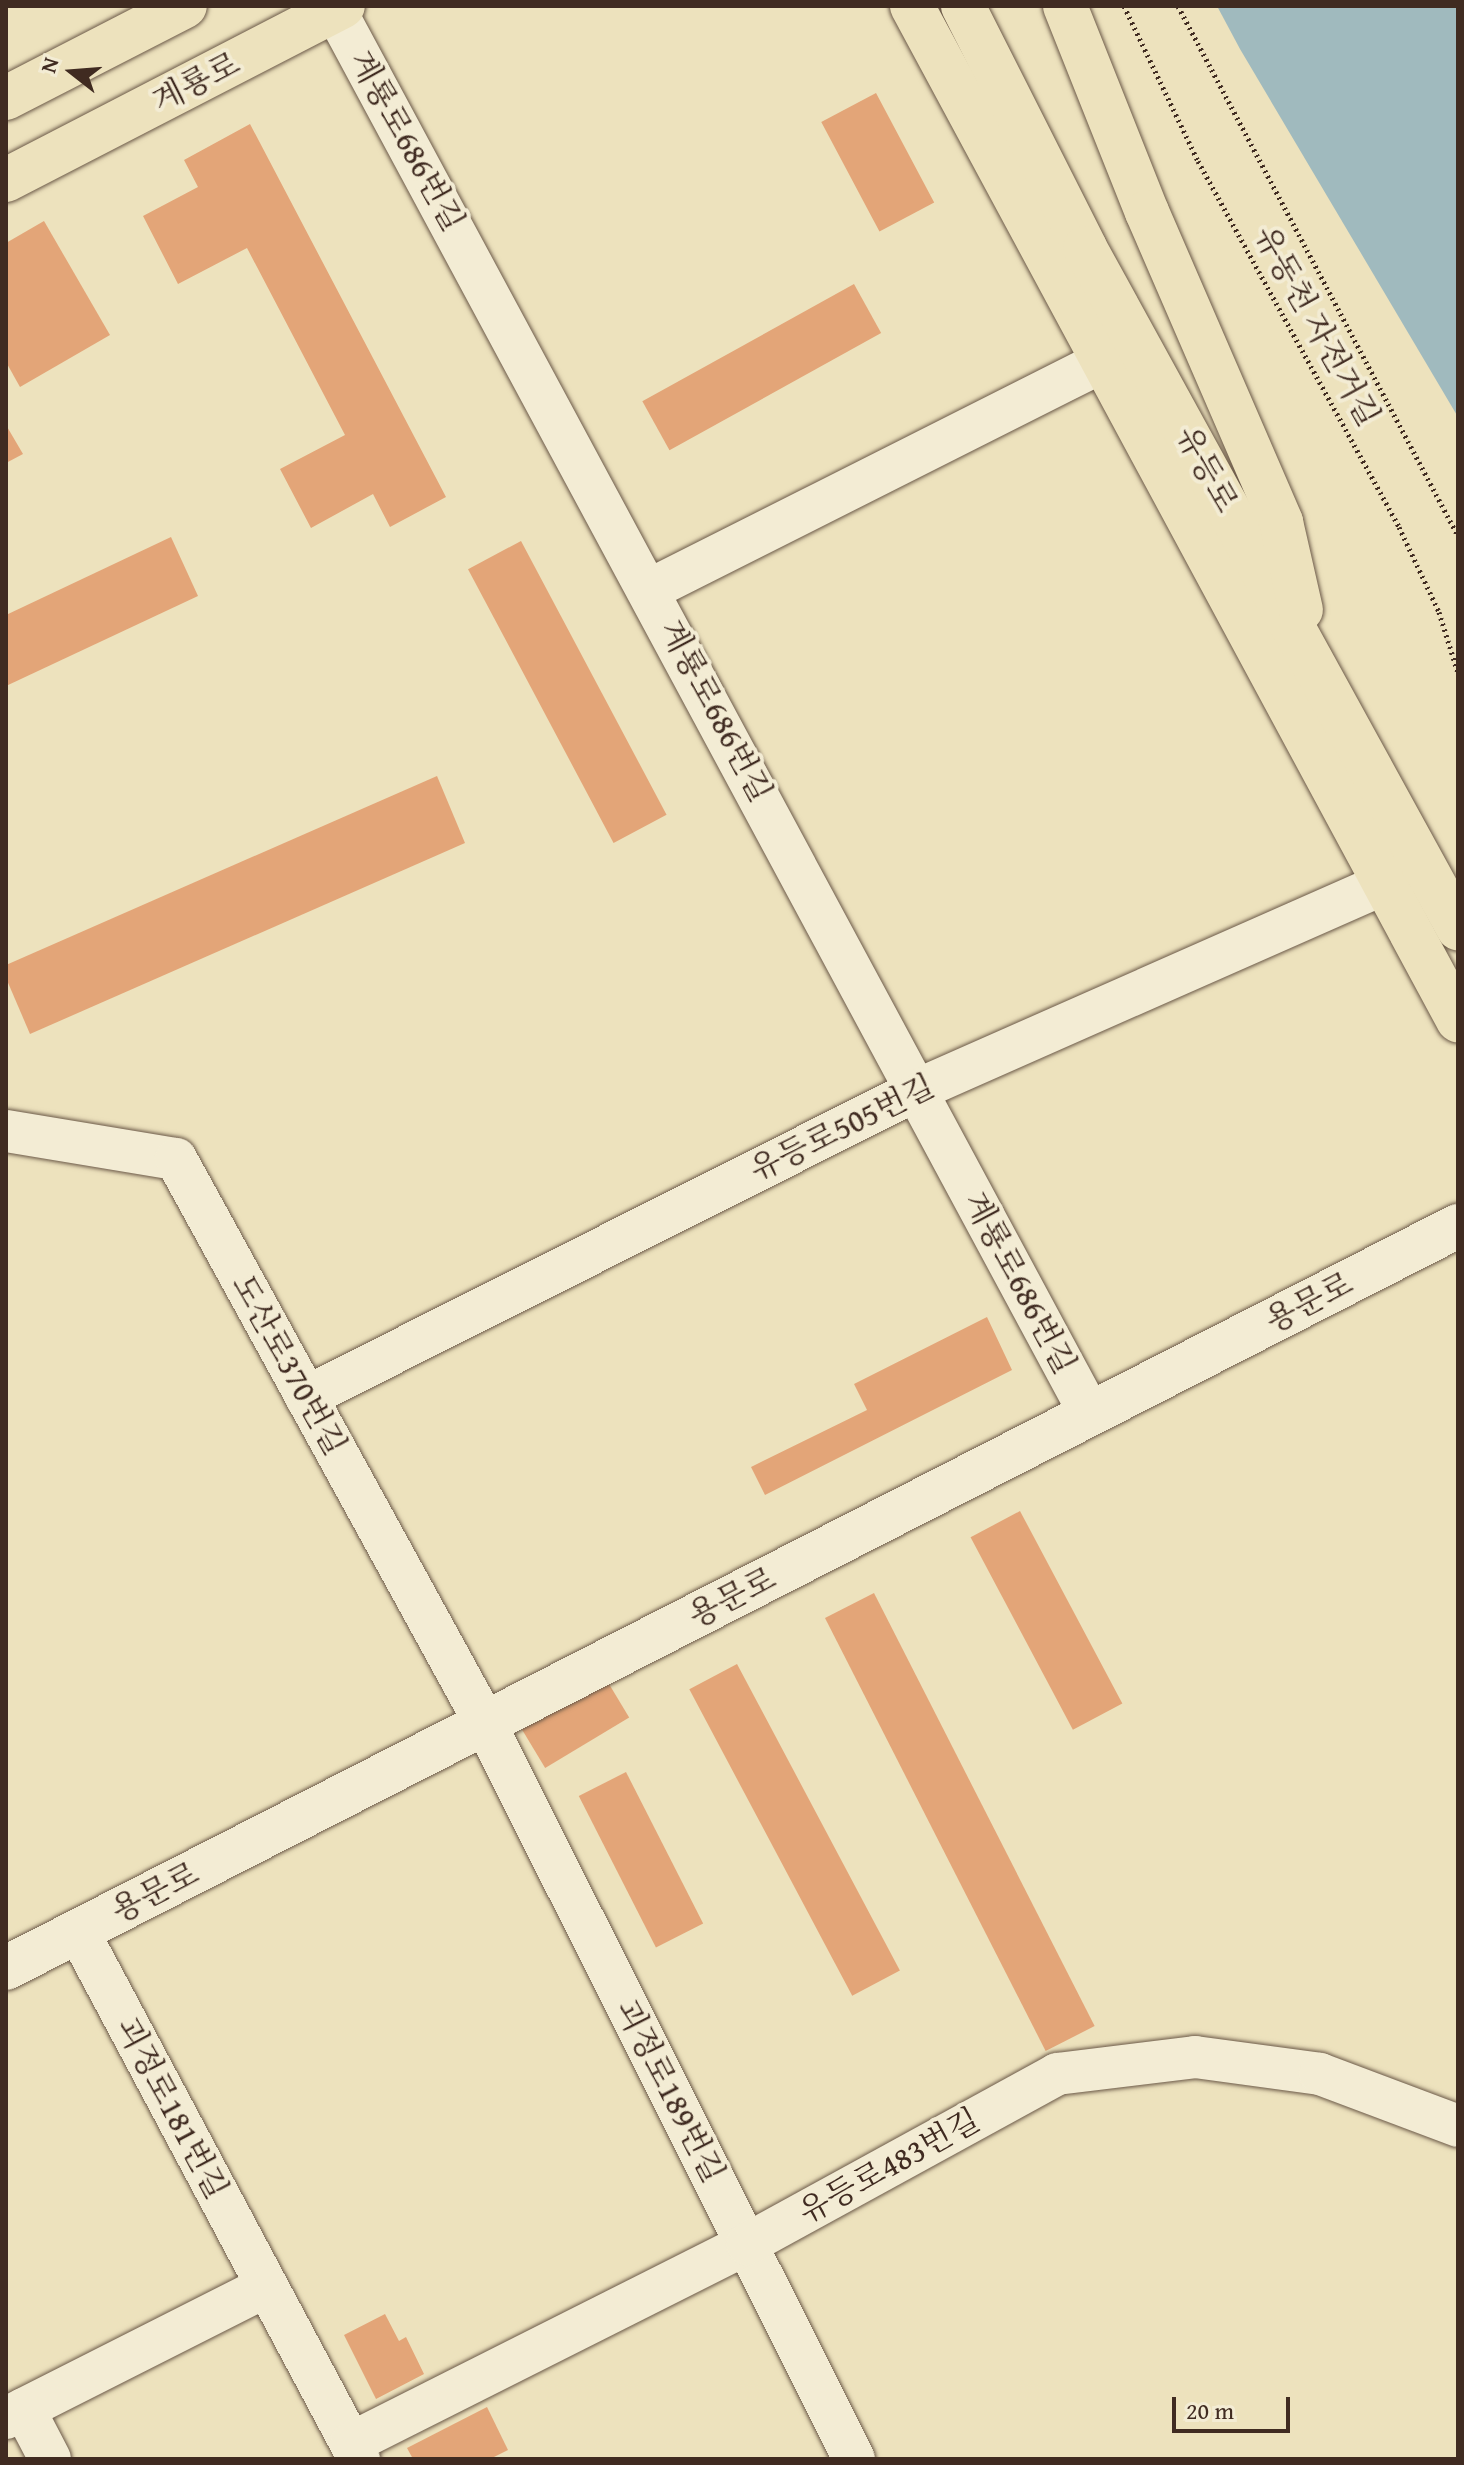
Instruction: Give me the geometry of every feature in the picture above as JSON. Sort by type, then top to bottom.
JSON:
[{"type":"main road","points":[[6,98],[185,6]]},
{"type":"main road","name":"유등로","points":[[912,6],[1102,362],[1388,882],[1458,1020]]},
{"type":"main road","name":"유등로","points":[[963,6],[1085,248],[1458,928]]},
{"type":"main road","points":[[1065,6],[1147,212],[1281,522],[1312,659]]},
{"type":"main road","name":"계룡로","points":[[6,180],[339,8]]},
{"type":"street","name":"계룡로686번길","points":[[339,8],[1090,1414]]},
{"type":"street","points":[[651,589],[1102,362]]},
{"type":"street","name":"유등로505번길","points":[[306,1397],[917,1090],[1388,882]]},
{"type":"street","name":"도산로370번길","points":[[6,1131],[176,1159],[485,1723]]},
{"type":"street","name":"용문로","points":[[6,1968],[1458,1226]]},
{"type":"street","name":"괴정로189번길","points":[[485,1723],[854,2459]]},
{"type":"street","name":"괴정로181번길","points":[[78,1931],[355,2451]]},
{"type":"street","name":"유등로483번길","points":[[355,2451],[747,2244],[1057,2074],[1195,2057],[1320,2074],[1458,2126]]},
{"type":"street","points":[[50,2459],[15,2414],[267,2286]]},
{"type":"path","name":"유동천 자전거길","points":[[1124,6],[1198,161],[1399,527],[1439,612],[1458,673]]},
{"type":"path","points":[[1178,6],[1458,536]]},
{"type":"water","points":[[1217,6],[1458,6],[1458,417],[1240,49]]},
{"type":"building","points":[[876,93],[934,202],[879,232],[821,122]]},
{"type":"building","points":[[250,124],[446,497],[390,527],[373,494],[311,528],[280,469],[345,435],[247,248],[178,284],[143,216],[198,187],[184,160]]},
{"type":"building","points":[[44,221],[110,335],[20,387],[6,362],[6,243]]},
{"type":"building","points":[[854,284],[881,333],[669,450],[642,401]]},
{"type":"building","points":[[6,425],[23,454],[6,463]]},
{"type":"building","points":[[171,537],[198,596],[6,686],[6,615]]},
{"type":"building","points":[[521,541],[667,815],[614,843],[468,569]]},
{"type":"building","points":[[437,776],[465,843],[30,1034],[6,978],[6,965]]},
{"type":"building","points":[[987,1317],[1012,1370],[765,1495],[751,1467],[867,1410],[854,1384]]},
{"type":"building","points":[[1020,1511],[1122,1703],[1073,1730],[971,1537]]},
{"type":"building","points":[[874,1593],[1095,2026],[1046,2051],[825,1618]]},
{"type":"building","points":[[737,1664],[900,1970],[852,1996],[689,1689]]},
{"type":"building","points":[[606,1679],[629,1718],[545,1768],[522,1729]]},
{"type":"building","points":[[626,1772],[703,1923],[656,1948],[579,1796]]},
{"type":"building","points":[[385,2314],[399,2341],[406,2337],[424,2374],[376,2399],[344,2335]]},
{"type":"building","points":[[487,2407],[508,2450],[490,2459],[413,2459],[407,2448]]}]
